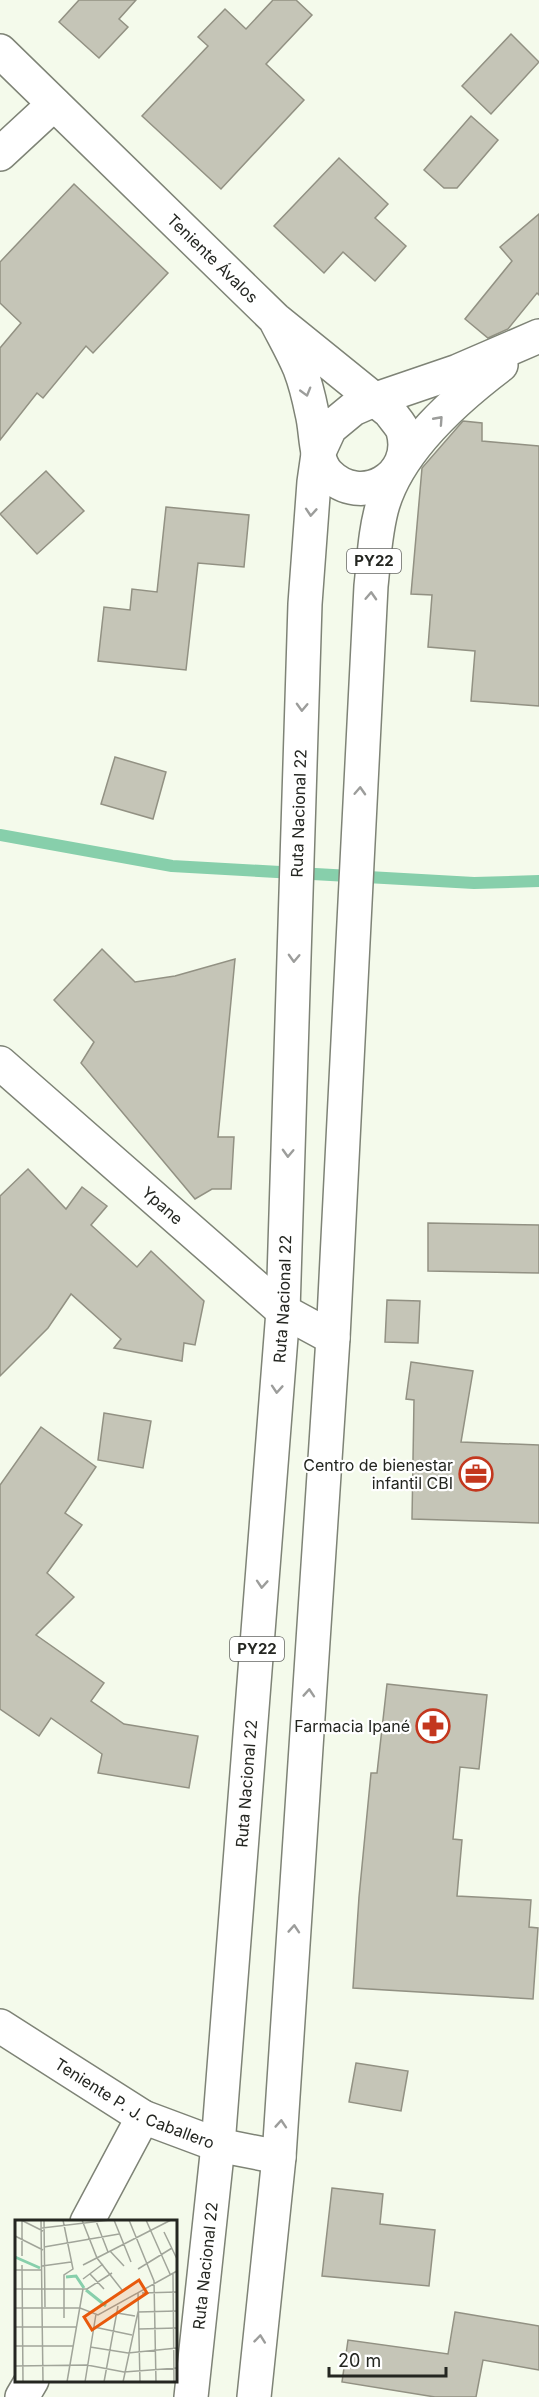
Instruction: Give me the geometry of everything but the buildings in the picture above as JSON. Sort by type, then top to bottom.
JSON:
[{"type":"main road","name":"Teniente Ávalos","points":[[0,51],[275,319],[390,412],[403,431],[403,450],[398,470]]},
{"type":"main road","points":[[0,154],[54,104]]},
{"type":"main road","points":[[275,319],[299,368],[312,414],[318,454],[327,473],[342,485],[363,489],[382,484],[398,470]]},
{"type":"main road","name":"Ruta Nacional 22","points":[[191,2397],[218,2145],[283,1311],[305,603],[318,454],[330,428],[352,409],[458,371],[539,337]]},
{"type":"main road","name":"Ruta Nacional 22","points":[[254,2397],[279,2157],[333,1338],[371,586],[376,540],[383,503],[398,470],[443,414],[469,390],[539,337]]},
{"type":"main road","name":"Ypane","points":[[3,1072],[283,1311],[333,1338]]},
{"type":"main road","name":"Teniente P. J. Caballero","points":[[0,2026],[143,2118],[218,2145],[279,2157]]},
{"type":"main road","points":[[88,2220],[143,2118]]},
{"type":"main road","points":[[22,2397],[31,2382]]},
{"type":"waterway","points":[[0,835],[172,866],[474,883],[539,881]]},
{"type":"place","name":"Centro de bienestar infantil CBI","points":[[476,1474]]},
{"type":"place","name":"Farmacia Ipané","points":[[433,1726]]}]
